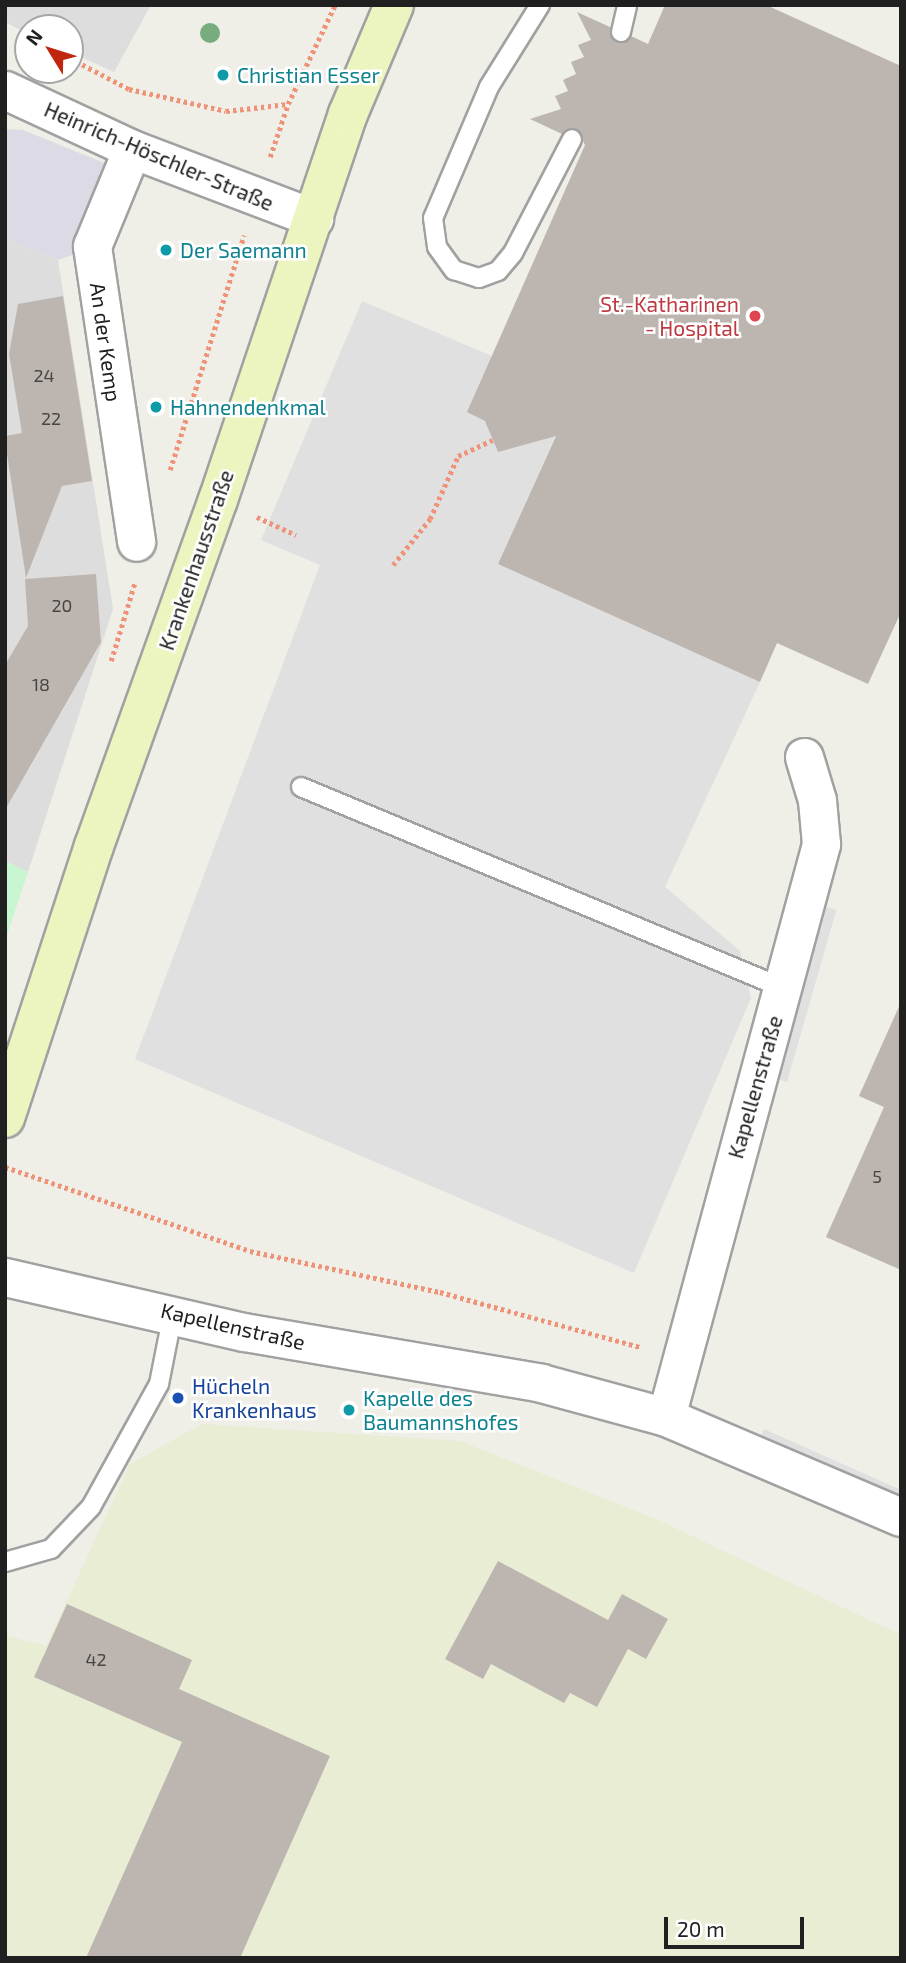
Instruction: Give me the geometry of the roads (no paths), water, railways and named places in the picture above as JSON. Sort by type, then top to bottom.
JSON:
[{"type":"street","name":"Krankenhausstraße","points":[[5,1118],[94,846],[348,114],[394,5]]},
{"type":"street","name":"Heinrich-Höschler-Straße","points":[[5,90],[132,149],[314,218]]},
{"type":"street","name":"An der Kemp","points":[[132,149],[92,246],[136,542]]},
{"type":"street","name":"Kapellenstraße","points":[[666,1417],[680,1357],[821,844],[817,800],[804,757]]},
{"type":"street","name":"Kapellenstraße","points":[[5,1277],[173,1313],[244,1332],[541,1383],[666,1417],[901,1517]]},
{"type":"lane","points":[[540,5],[489,87],[433,218],[437,247],[454,270],[479,278],[498,271],[513,253],[572,139]]},
{"type":"lane","points":[[621,32],[627,5]]},
{"type":"lane","points":[[301,787],[783,988]]},
{"type":"lane","points":[[5,1562],[51,1549],[91,1507],[159,1384],[173,1313]]},
{"type":"place","name":"Christian Esser","points":[[223,75]]},
{"type":"place","name":"Der Saemann","points":[[166,250]]},
{"type":"place","name":"St.-Katharinen - Hospital","points":[[755,316]]},
{"type":"place","name":"Hahnendenkmal","points":[[156,407]]},
{"type":"place","name":"Hücheln Krankenhaus","points":[[178,1398]]},
{"type":"place","name":"Kapelle des Baumannshofes","points":[[349,1410]]}]
